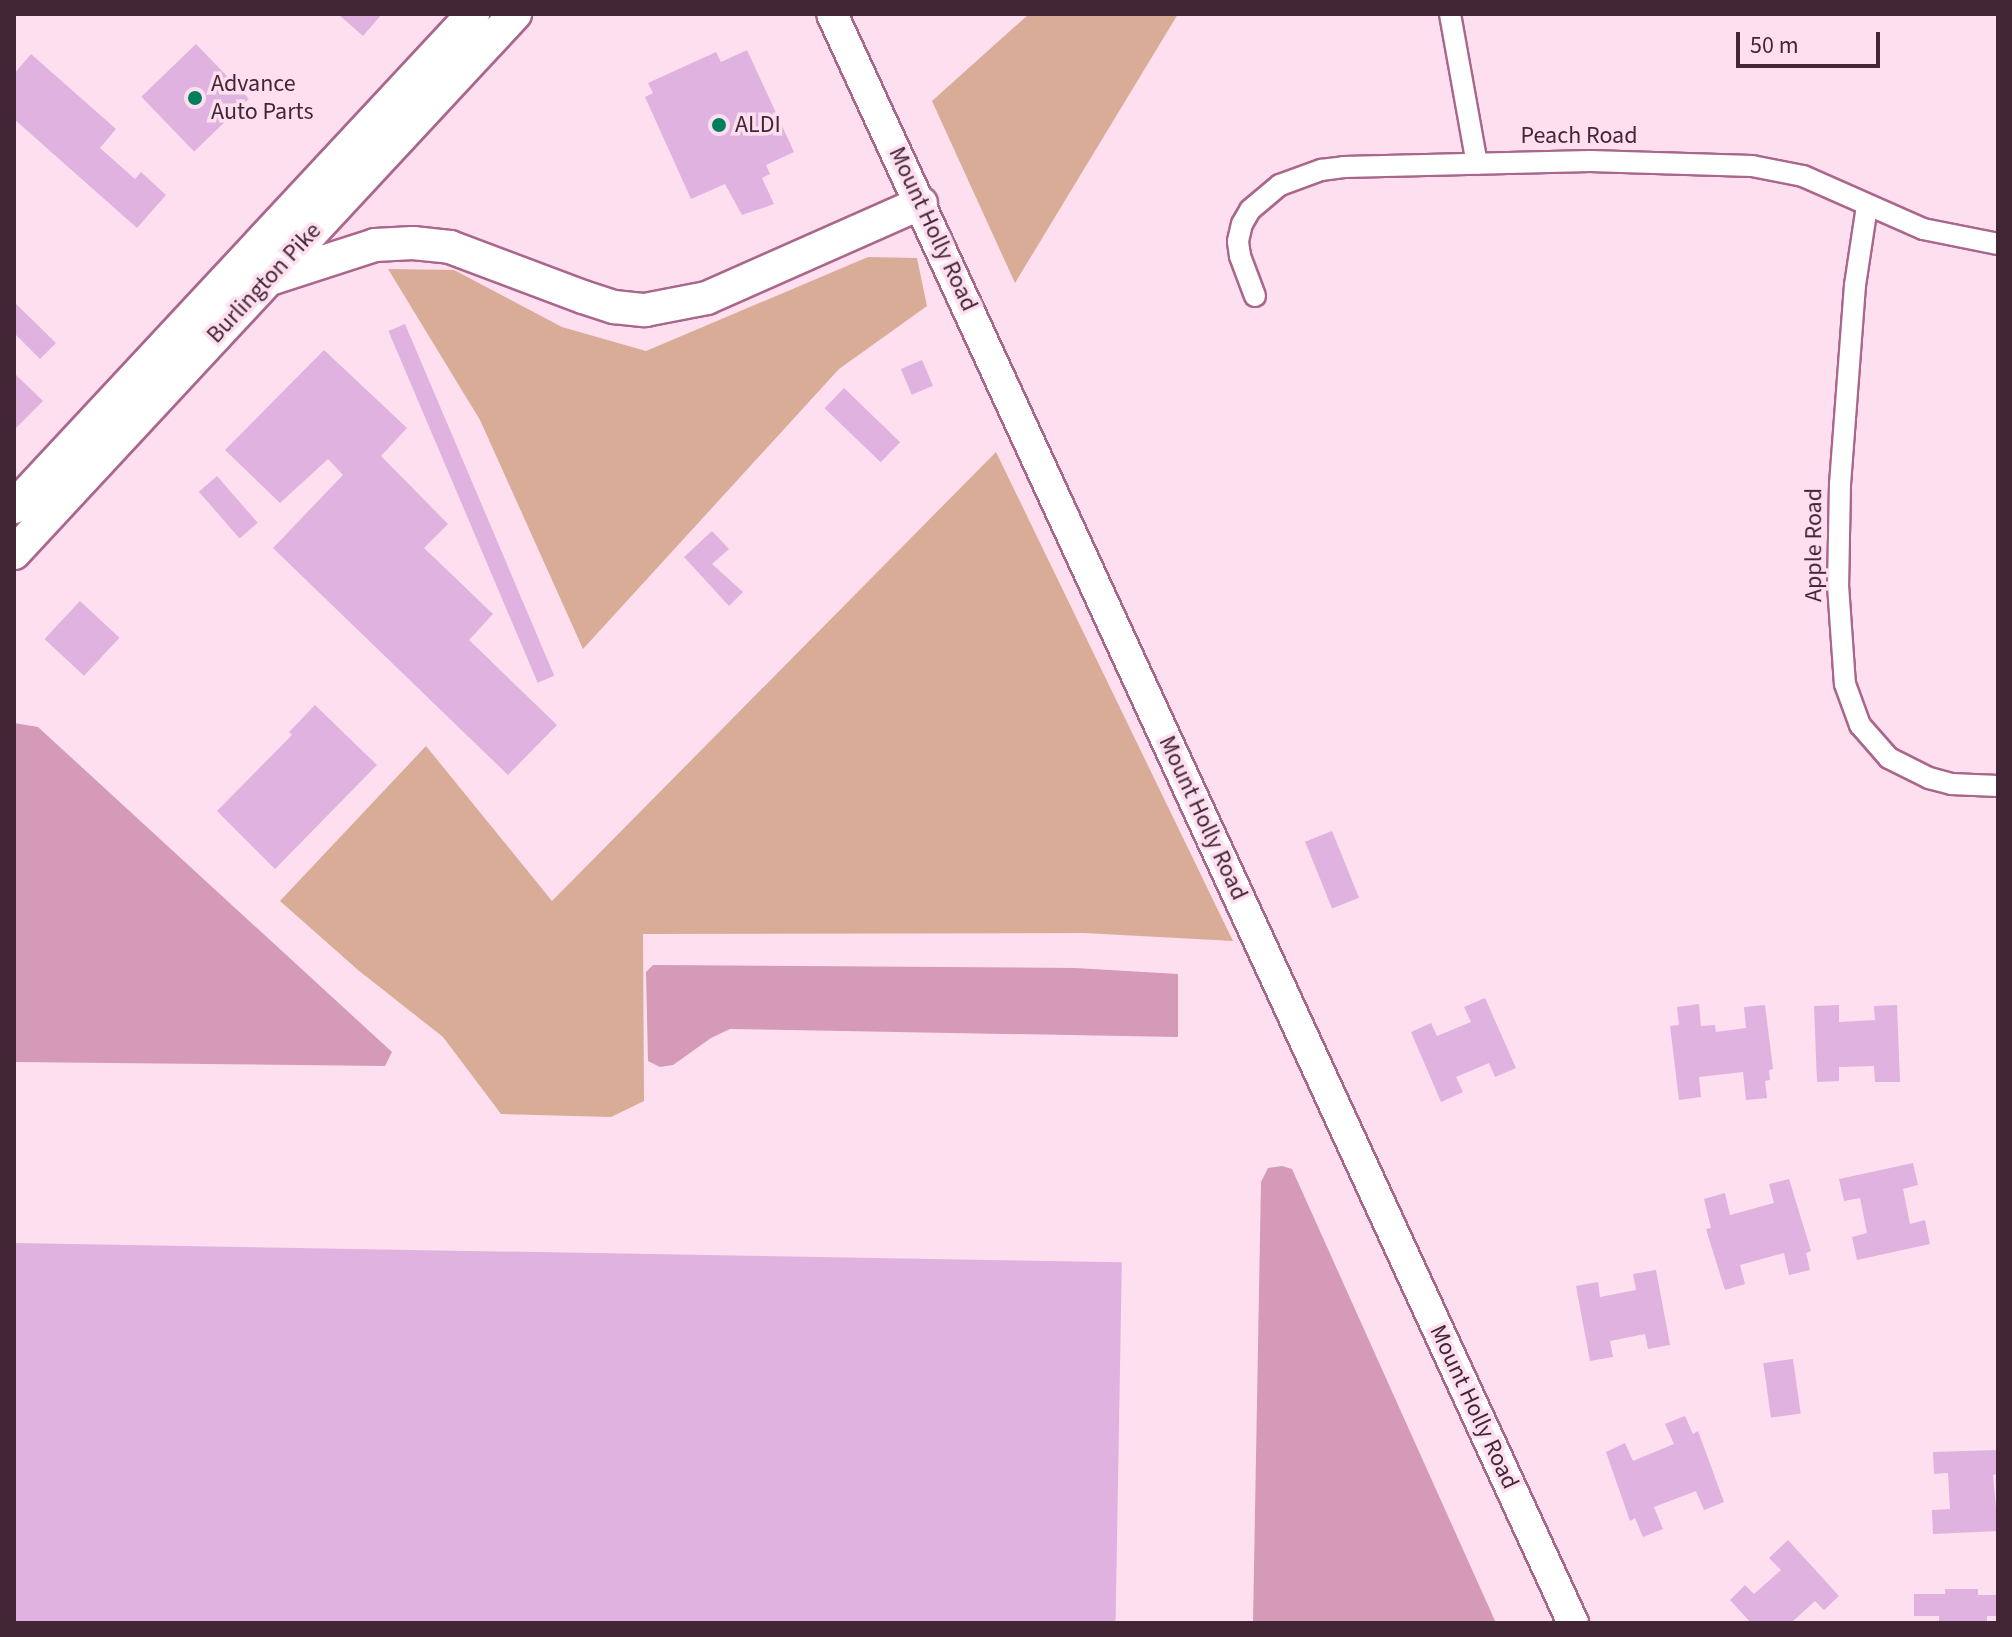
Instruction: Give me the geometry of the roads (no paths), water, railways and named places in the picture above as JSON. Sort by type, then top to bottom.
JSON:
[{"type":"highway","name":"Burlington Pike","points":[[14,507],[473,14]]},
{"type":"highway","name":"Burlington Pike","points":[[14,553],[515,14]]},
{"type":"highway","points":[[266,280],[375,245],[413,243],[450,247],[551,287],[614,307],[661,308],[707,298],[739,286],[921,203]]},
{"type":"main road","name":"Mount Holly Road","points":[[832,14],[1573,1623]]},
{"type":"street","points":[[1450,14],[1477,164]]},
{"type":"street","name":"Peach Road","points":[[1255,296],[1240,256],[1242,224],[1263,195],[1280,185],[1321,170],[1344,167],[1672,162],[1752,166],[1803,176],[1923,229],[1998,244]]},
{"type":"street","name":"Apple Road","points":[[1867,206],[1855,285],[1840,484],[1838,585],[1845,684],[1860,725],[1889,758],[1929,778],[1951,784],[1998,786]]},
{"type":"place","name":"Advance Auto Parts","points":[[195,98]]},
{"type":"place","name":"ALDI","points":[[719,125]]}]
